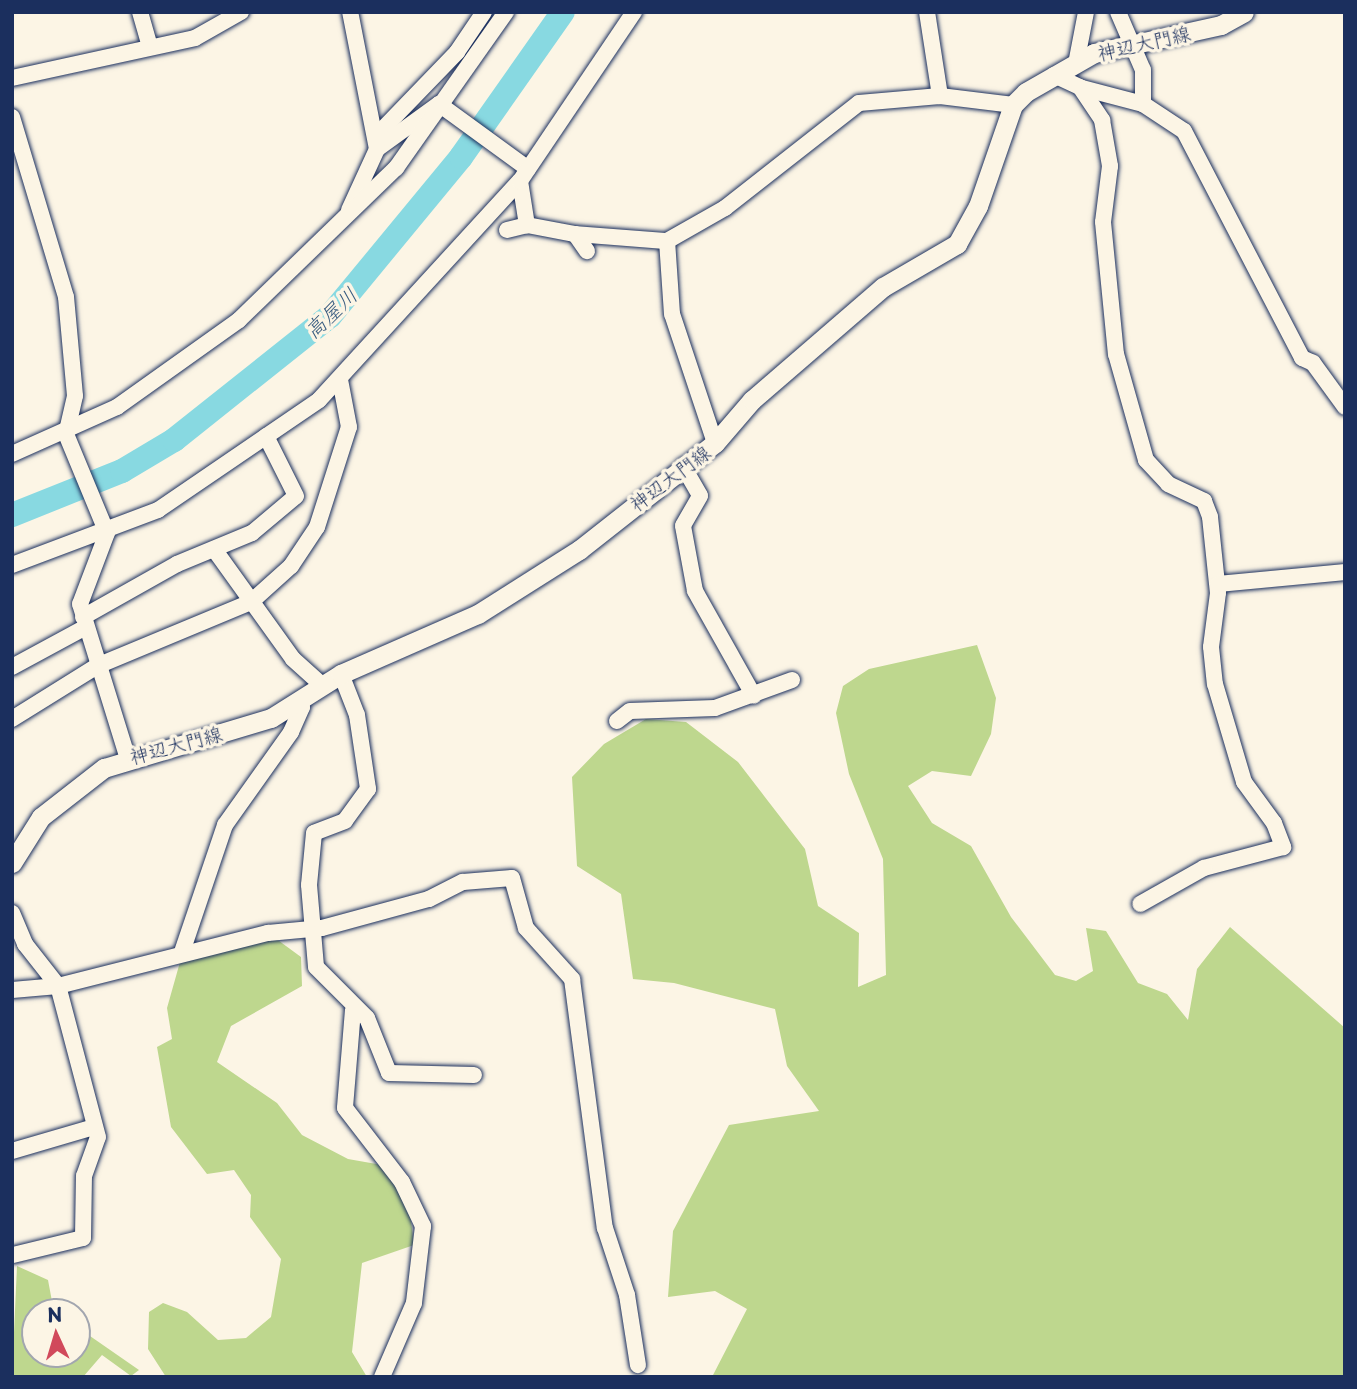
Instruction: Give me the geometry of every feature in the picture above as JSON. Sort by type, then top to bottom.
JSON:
[{"type":"main road","name":"神辺大門線","points":[[12,863],[41,817],[127,756],[271,718],[341,674],[478,614],[579,550],[715,443],[752,400],[883,287],[957,244],[978,206],[1013,105],[1054,75],[1076,64],[1132,44],[1221,25],[1244,12]]},
{"type":"street","points":[[140,12],[150,46]]},
{"type":"street","points":[[12,78],[210,33],[241,12]]},
{"type":"street","points":[[350,12],[377,143]]},
{"type":"street","points":[[348,219],[377,143],[457,52],[484,12]]},
{"type":"street","points":[[12,454],[67,435],[161,378],[239,320],[348,219],[396,168],[506,12]]},
{"type":"street","points":[[12,565],[158,510],[266,436],[340,380],[523,171],[634,12]]},
{"type":"street","points":[[927,12],[940,96]]},
{"type":"street","points":[[1076,64],[1086,12]]},
{"type":"street","points":[[1118,12],[1143,70],[1143,104]]},
{"type":"street","points":[[1054,75],[1080,88],[1143,104],[1184,131],[1302,358],[1313,363],[1345,407]]},
{"type":"street","points":[[1080,88],[1102,120],[1108,156],[1103,222],[1116,354],[1146,460],[1168,484],[1204,501],[1218,584],[1211,647],[1215,684],[1244,782],[1275,823],[1283,847],[1204,868],[1140,904]]},
{"type":"street","points":[[507,230],[527,225],[575,234],[667,241],[725,208],[859,103],[940,96],[1013,105]]},
{"type":"street","points":[[377,143],[440,105]]},
{"type":"street","points":[[440,105],[523,171],[527,225]]},
{"type":"street","points":[[12,117],[66,297],[75,396],[67,435],[106,530],[82,590],[84,622],[127,756]]},
{"type":"street","points":[[575,234],[587,251]]},
{"type":"street","points":[[667,241],[672,314],[715,443]]},
{"type":"street","points":[[12,719],[97,666],[251,602],[290,566],[317,527],[349,427],[340,380]]},
{"type":"street","points":[[12,667],[84,622],[214,549],[252,533],[296,496],[266,436]]},
{"type":"street","points":[[683,466],[700,496],[683,526],[695,591],[754,696]]},
{"type":"street","points":[[214,549],[251,602],[323,686]]},
{"type":"street","points":[[1218,584],[1345,572]]},
{"type":"street","points":[[341,674],[357,715],[368,789],[345,821],[314,833],[311,928],[316,967],[353,1010],[367,1018],[389,1073],[474,1075]]},
{"type":"street","points":[[617,721],[630,711],[715,708],[792,680]]},
{"type":"street","points":[[183,952],[225,825],[290,732],[302,707],[299,701]]},
{"type":"street","points":[[12,990],[58,986],[183,952],[311,928],[429,900],[463,882],[512,878],[526,928],[572,979],[605,1228],[627,1295],[638,1366]]},
{"type":"street","points":[[12,913],[25,944],[58,986],[98,1137],[85,1175],[83,1238],[12,1254]]},
{"type":"street","points":[[353,1010],[345,1108],[402,1182],[423,1226],[414,1303],[382,1377]]},
{"type":"street","points":[[12,1150],[94,1127]]},
{"type":"green space","points":[[977,645],[996,698],[991,734],[971,776],[932,771],[908,786],[932,823],[971,846],[1011,917],[1055,975],[1076,981],[1093,971],[1086,928],[1106,931],[1138,983],[1167,994],[1188,1020],[1197,969],[1230,927],[1345,1028],[1345,1377],[712,1377],[747,1309],[715,1291],[668,1297],[673,1231],[729,1125],[819,1111],[787,1066],[775,1009],[674,983],[633,979],[621,894],[577,866],[572,777],[604,744],[646,719],[686,722],[738,762],[805,849],[818,906],[859,933],[858,987],[886,975],[883,859],[849,774],[836,713],[843,686],[869,669]]},
{"type":"green space","points":[[271,935],[301,957],[302,986],[231,1026],[217,1062],[277,1103],[302,1135],[348,1159],[382,1165],[409,1205],[414,1245],[362,1263],[352,1352],[367,1377],[166,1377],[148,1349],[149,1312],[163,1303],[187,1312],[218,1340],[246,1338],[271,1317],[281,1259],[250,1217],[251,1195],[234,1170],[207,1174],[171,1127],[157,1047],[172,1039],[167,1008],[180,962]]},
{"type":"green space","points":[[17,1266],[48,1280],[51,1298],[21,1298],[21,1368],[91,1368],[83,1377],[12,1377]]},
{"type":"green space","points":[[91,1337],[139,1370],[131,1376],[102,1355],[91,1368]]},
{"type":"waterway","name":"高屋川","points":[[12,515],[122,471],[174,440],[330,316],[461,157],[563,12]]}]
